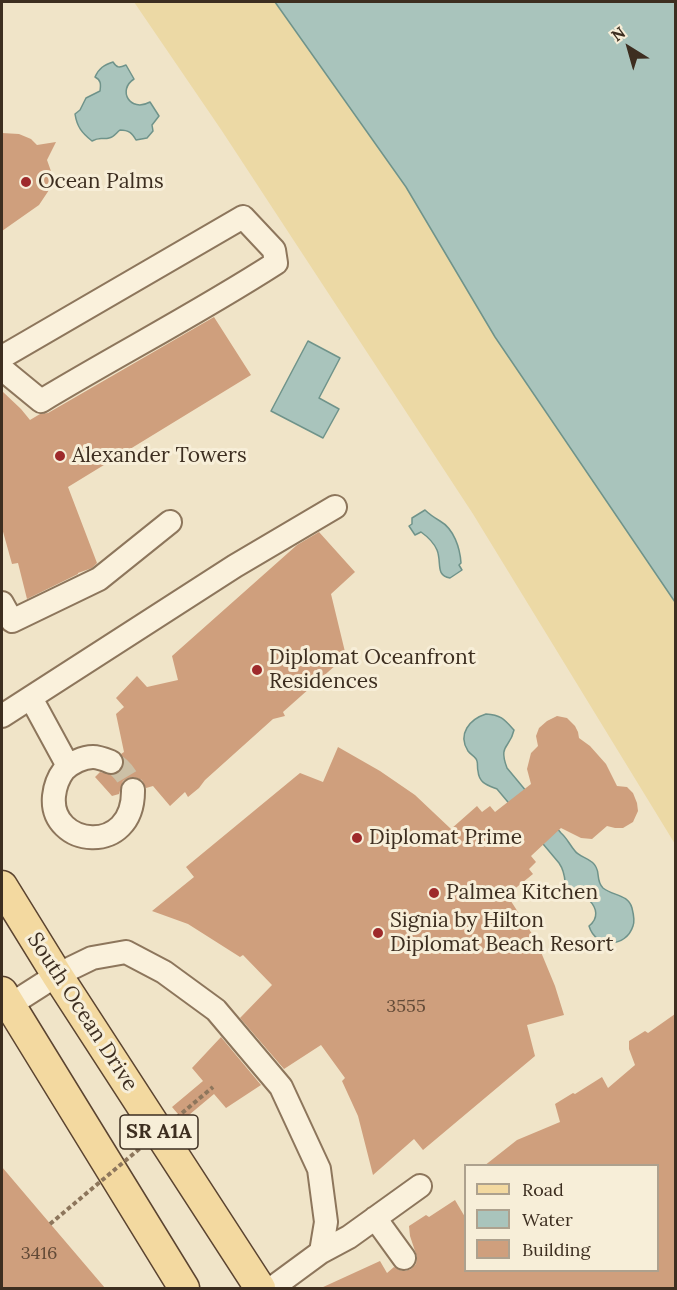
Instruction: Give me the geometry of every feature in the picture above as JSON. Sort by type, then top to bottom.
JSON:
[{"type":"main road","name":"South Ocean Drive","points":[[2,886],[260,1288]]},
{"type":"main road","name":"SR A1A","points":[[6,999],[184,1288]]},
{"type":"lane","points":[[2,357],[243,217],[274,250],[276,263],[232,291],[41,400],[2,369]]},
{"type":"lane","points":[[2,716],[235,566],[335,507]]},
{"type":"lane","points":[[5,617],[99,579],[170,522]]},
{"type":"lane","points":[[31,698],[68,766]]},
{"type":"lane","points":[[111,762],[94,757],[80,760],[68,766],[59,776],[54,788],[53,801],[56,813],[63,825],[85,837],[99,838],[111,834],[122,827],[130,816],[134,803],[133,790]]},
{"type":"lane","points":[[6,999],[92,958],[126,951],[164,972],[216,1010],[281,1087],[318,1169],[326,1222],[321,1252]]},
{"type":"lane","points":[[272,1288],[321,1252],[349,1237],[420,1186]]},
{"type":"lane","points":[[375,1218],[404,1258]]},
{"type":"path","points":[[50,1224],[213,1087]]},
{"type":"sand","points":[[134,2],[275,2],[406,187],[495,337],[669,591],[676,602],[675,844],[473,514],[222,131]]},
{"type":"water","points":[[275,2],[675,2],[675,602],[495,337],[406,187]]},
{"type":"water","points":[[113,62],[118,67],[126,65],[134,79],[127,89],[128,99],[137,105],[150,102],[159,116],[152,125],[153,131],[147,138],[136,140],[130,132],[120,130],[114,136],[92,141],[79,126],[75,114],[80,110],[86,98],[100,91],[100,82],[95,77],[98,71]]},
{"type":"water","points":[[308,341],[340,358],[319,398],[339,409],[323,438],[271,411]]},
{"type":"water","points":[[425,510],[445,524],[458,545],[461,563],[459,565],[462,570],[450,578],[442,574],[436,547],[421,532],[415,535],[409,526],[412,524],[412,518]]},
{"type":"water","points":[[486,714],[502,718],[514,730],[504,750],[507,768],[575,851],[594,864],[603,888],[630,903],[634,924],[624,939],[618,942],[604,942],[593,934],[589,926],[596,916],[592,903],[589,900],[578,898],[572,900],[568,896],[564,874],[559,863],[497,789],[484,783],[480,778],[477,762],[468,751],[464,739],[470,723]]},
{"type":"building","name":"Ocean Palms","points":[[2,133],[19,134],[31,139],[37,145],[56,142],[47,160],[52,174],[49,190],[39,205],[2,231]]},
{"type":"building","name":"Alexander Towers","points":[[214,317],[251,375],[68,487],[97,563],[92,568],[27,599],[18,563],[12,564],[2,528],[2,391],[30,420],[40,414],[48,413]]},
{"type":"building","name":"Diplomat Oceanfront Residences","points":[[319,532],[355,572],[331,594],[346,656],[283,712],[285,716],[273,719],[188,797],[185,792],[170,806],[153,786],[146,788],[142,780],[134,777],[123,781],[119,794],[112,796],[95,777],[100,772],[113,775],[120,772],[124,766],[121,754],[124,752],[116,714],[124,707],[116,698],[137,676],[147,687],[178,680],[172,656],[297,545]]},
{"type":"building","points":[[557,716],[567,718],[575,726],[579,738],[590,746],[606,764],[617,786],[627,787],[633,793],[638,811],[633,822],[623,828],[607,826],[592,839],[581,838],[561,828],[531,856],[536,862],[529,869],[533,874],[507,895],[536,940],[564,1015],[527,1025],[535,1056],[423,1150],[414,1139],[373,1175],[358,1116],[342,1081],[345,1078],[321,1045],[284,1069],[240,1018],[272,985],[243,955],[240,957],[188,924],[152,911],[194,877],[186,867],[300,773],[323,782],[338,747],[380,771],[415,795],[451,829],[477,806],[482,812],[490,806],[495,812],[531,784],[527,769],[531,753],[538,746],[536,736],[539,728]]},
{"type":"building","points":[[675,1014],[675,1288],[321,1288],[380,1261],[387,1273],[394,1267],[405,1271],[411,1269],[416,1264],[417,1257],[409,1226],[426,1215],[429,1217],[455,1200],[464,1215],[464,1272],[659,1272],[659,1164],[487,1164],[517,1140],[560,1122],[555,1104],[602,1077],[608,1088],[635,1065],[629,1049],[629,1041],[645,1031],[648,1033]]},
{"type":"building","points":[[221,1037],[261,1085],[226,1108],[214,1094],[183,1120],[172,1107],[203,1081],[192,1068]]},
{"type":"building","points":[[2,1167],[53,1227],[105,1288],[2,1288]]},
{"type":"tunnel","points":[[111,762],[125,774],[133,790]]},
{"type":"place","name":"Ocean Palms","points":[[26,182]]},
{"type":"place","name":"Alexander Towers","points":[[60,456]]},
{"type":"place","name":"Diplomat Oceanfront Residences","points":[[257,670]]},
{"type":"place","name":"Diplomat Prime","points":[[357,838]]},
{"type":"place","name":"Palmea Kitchen","points":[[434,893]]},
{"type":"place","name":"Signia by Hilton Diplomat Beach Resort","points":[[378,933]]}]
